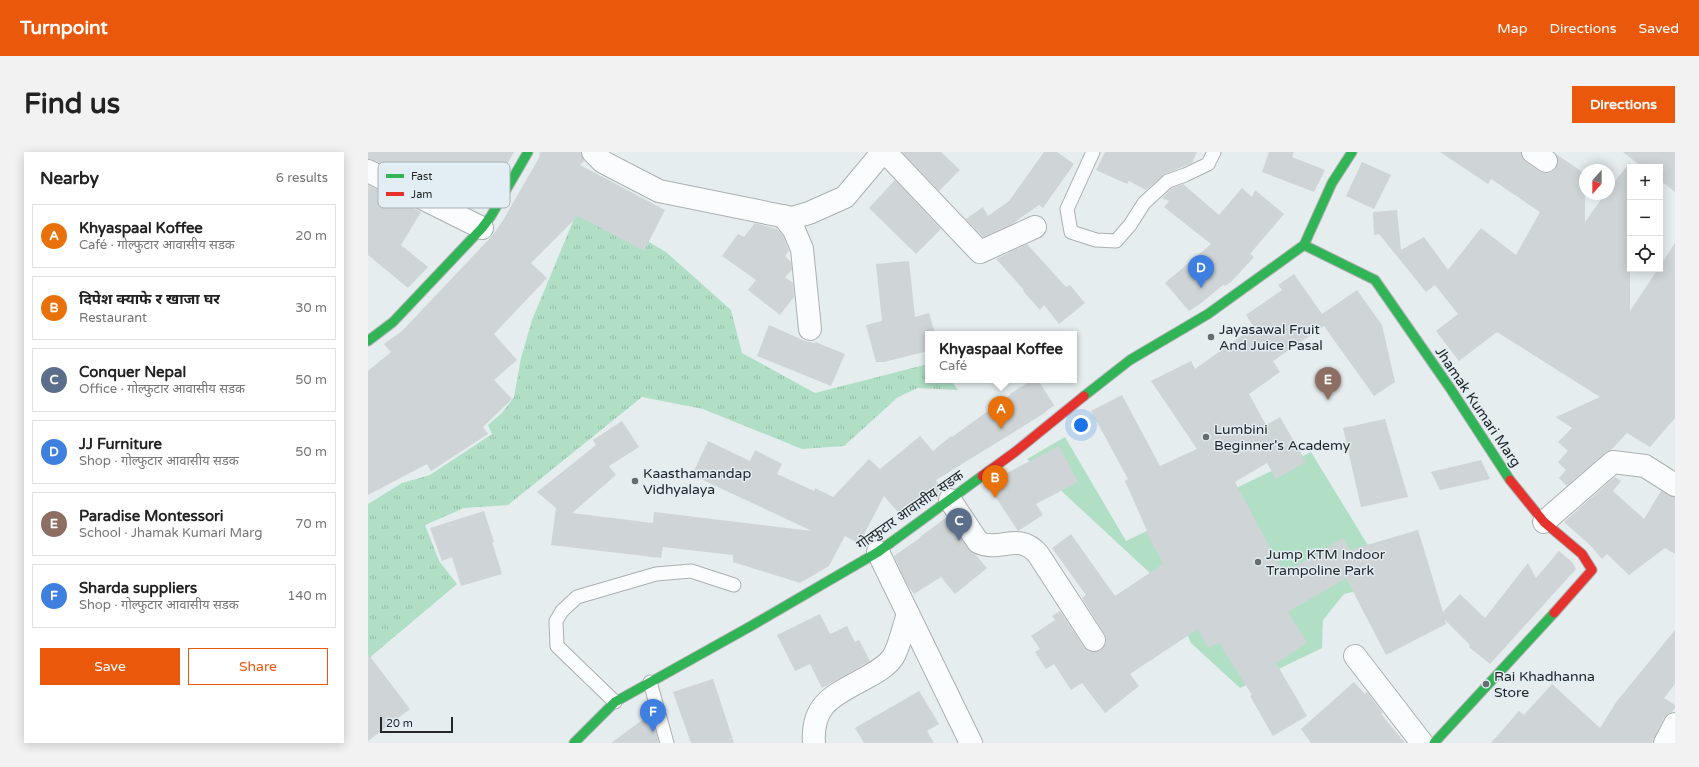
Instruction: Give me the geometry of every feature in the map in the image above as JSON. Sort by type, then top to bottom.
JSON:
[{"type":"main road","points":[[510,183],[528,152]]},
{"type":"main road","name":"गोल्फुटार आवासीय सडक","points":[[574,743],[614,702],[751,626],[878,552],[1016,452],[1130,360],[1208,314],[1304,245],[1332,183],[1352,152]]},
{"type":"main road","points":[[368,341],[393,322],[482,228],[496,208]]},
{"type":"main road","name":"Jhamak Kumari Marg","points":[[1304,245],[1374,280],[1450,388],[1506,476],[1544,522],[1582,554],[1592,570],[1434,743]]},
{"type":"street","points":[[593,152],[603,162],[659,191],[792,218],[809,213],[845,197],[881,154],[888,154],[980,252],[1035,227]]},
{"type":"street","points":[[368,171],[378,176]]},
{"type":"street","points":[[442,208],[482,228]]},
{"type":"street","points":[[783,216],[794,230],[802,249],[810,329]]},
{"type":"street","points":[[1544,522],[1613,462],[1644,466],[1675,485]]},
{"type":"street","points":[[950,500],[978,542],[985,545],[1022,543],[1031,546],[1038,554],[1094,640]]},
{"type":"street","points":[[878,552],[971,743]]},
{"type":"street","points":[[814,743],[813,730],[819,712],[828,700],[882,668],[893,657],[908,614]]},
{"type":"street","points":[[1355,656],[1422,743]]},
{"type":"street","points":[[1665,743],[1675,724]]},
{"type":"lane","points":[[1093,152],[1067,209],[1071,232],[1096,240],[1116,241],[1130,225],[1144,203],[1168,180],[1185,175],[1208,164],[1214,152]]},
{"type":"lane","points":[[614,702],[557,646],[556,621],[562,611],[577,597],[656,574],[691,571],[734,585]]},
{"type":"lane","points":[[650,682],[667,743]]},
{"type":"green space","points":[[581,202],[666,252],[731,310],[742,353],[815,393],[925,365],[925,383],[953,383],[958,390],[918,388],[898,397],[844,446],[802,449],[703,409],[642,397],[508,505],[464,508],[425,525],[439,561],[457,584],[368,659],[368,504],[402,483],[430,475],[492,434],[488,425],[502,413],[514,397],[521,358],[532,320]]},
{"type":"green space","name":"Jump KTM Indoor Trampoline Park","points":[[1065,437],[1126,541],[1311,452],[1391,583],[1344,594],[1323,620],[1322,648],[1240,688],[1191,643],[1166,588],[1027,459]]},
{"type":"building","points":[[368,152],[514,152],[508,162],[378,162],[368,159]]},
{"type":"building","points":[[540,152],[581,152],[584,161],[580,165],[665,210],[644,251],[578,216],[531,263],[547,278],[494,334],[517,360],[494,380],[512,399],[483,427],[488,434],[431,471],[427,464],[368,495],[368,371],[391,352],[384,344],[402,331],[492,236],[502,222],[539,158]]},
{"type":"building","points":[[902,152],[941,152],[960,170],[939,191]]},
{"type":"building","points":[[1044,152],[1057,152],[1074,164],[1043,208],[1039,205],[1012,224],[983,237],[966,219],[983,207],[988,216],[1009,201]]},
{"type":"building","points":[[1105,152],[1197,152],[1192,163],[1165,174],[1146,190],[1129,181],[1127,184],[1096,170]]},
{"type":"building","points":[[1269,152],[1294,152],[1292,157],[1325,170],[1314,192],[1262,172]]},
{"type":"building","points":[[1440,152],[1521,152],[1522,158],[1526,162],[1539,171],[1545,173],[1552,172],[1556,168],[1558,162],[1556,154],[1579,170],[1579,200],[1585,200],[1585,222],[1601,200],[1615,200],[1615,181],[1627,166],[1627,272],[1630,272],[1630,311],[1656,272],[1663,272],[1663,261],[1675,243],[1675,418],[1650,447],[1627,433],[1611,450],[1605,453],[1567,486],[1559,478],[1566,470],[1558,462],[1568,451],[1558,442],[1572,428],[1556,417],[1600,397],[1497,332],[1459,361],[1436,331],[1458,314],[1435,285],[1426,292],[1379,234],[1374,235],[1373,212],[1397,210],[1401,250],[1424,237],[1448,270],[1481,228],[1516,255],[1540,212],[1491,179],[1488,184]]},
{"type":"building","points":[[1623,152],[1675,152],[1675,192],[1663,182],[1663,164],[1638,164]]},
{"type":"building","points":[[1362,162],[1391,175],[1374,209],[1346,196]]},
{"type":"building","points":[[895,180],[941,229],[916,254],[869,208]]},
{"type":"building","points":[[1183,184],[1219,215],[1242,188],[1252,197],[1255,190],[1284,214],[1250,254],[1254,257],[1231,282],[1225,286],[1223,285],[1189,311],[1165,283],[1211,244],[1164,207],[1169,201],[1162,198],[1172,188]]},
{"type":"building","points":[[368,185],[378,190],[378,208],[413,208],[421,212],[401,245],[428,267],[408,288],[368,255]]},
{"type":"building","points":[[755,223],[777,229],[783,236],[789,251],[785,256],[791,262],[792,270],[785,277],[793,283],[794,297],[780,315],[748,290],[756,280],[722,256],[738,234],[744,237]]},
{"type":"building","points":[[1027,244],[1066,287],[1070,285],[1085,303],[1059,324],[1044,305],[1040,310],[996,259]]},
{"type":"building","points":[[909,261],[915,317],[929,313],[934,331],[925,331],[925,352],[884,362],[876,362],[866,325],[882,321],[876,264]]},
{"type":"building","points":[[1294,274],[1322,314],[1357,290],[1382,325],[1395,382],[1374,396],[1324,326],[1273,361],[1280,372],[1249,394],[1266,425],[1280,417],[1306,462],[1276,479],[1267,463],[1235,482],[1284,573],[1343,538],[1350,550],[1418,530],[1443,612],[1460,594],[1485,618],[1528,563],[1536,578],[1559,551],[1572,562],[1576,569],[1490,664],[1469,647],[1470,645],[1445,620],[1446,624],[1386,655],[1346,578],[1288,612],[1307,643],[1276,663],[1307,716],[1273,736],[1250,696],[1252,695],[1219,643],[1208,648],[1198,629],[1130,674],[1139,686],[1105,713],[1082,683],[1071,690],[1054,664],[1046,669],[1035,652],[1040,649],[1031,636],[1055,620],[1052,616],[1060,611],[1088,651],[1095,652],[1101,650],[1105,645],[1106,639],[1104,633],[1082,598],[1086,595],[1052,548],[1071,534],[1115,596],[1163,564],[1147,534],[1148,533],[1125,481],[1128,479],[1091,411],[1122,395],[1160,466],[1197,449],[1151,381],[1191,361],[1195,369],[1254,327],[1246,315],[1282,290],[1278,285]]},
{"type":"building","points":[[769,325],[805,341],[815,342],[845,354],[831,386],[757,356]]},
{"type":"building","points":[[1027,383],[1040,383],[1054,405],[1043,414],[936,480],[941,490],[903,518],[884,496],[859,544],[845,536],[829,566],[800,583],[733,562],[733,555],[663,547],[661,558],[551,545],[556,508],[537,492],[596,445],[593,440],[622,421],[639,447],[609,466],[616,475],[572,513],[653,523],[654,512],[812,531],[692,475],[708,441],[750,461],[755,450],[782,464],[777,474],[814,491],[815,488],[833,497],[869,459],[880,469],[920,436],[933,451],[951,436],[952,437]]},
{"type":"building","points":[[1385,419],[1408,497],[1361,507],[1343,428]]},
{"type":"building","points":[[1059,446],[1078,482],[1036,504],[1043,515],[1018,531],[989,487],[1007,473]]},
{"type":"building","points":[[1481,460],[1490,479],[1440,490],[1431,472]]},
{"type":"building","points":[[1615,477],[1621,481],[1613,491],[1644,519],[1661,491],[1675,497],[1675,554],[1665,548],[1629,575],[1607,554],[1602,559],[1590,545],[1564,522]]},
{"type":"building","points":[[484,511],[502,574],[461,586],[452,557],[442,561],[430,528]]},
{"type":"building","points":[[947,517],[968,549],[976,555],[987,568],[955,594],[941,577],[914,594],[907,584],[894,556]]},
{"type":"building","points":[[820,614],[830,634],[847,626],[855,642],[859,640],[870,661],[822,688],[810,664],[795,671],[777,635]]},
{"type":"building","points":[[1675,630],[1675,684],[1664,698],[1675,705],[1675,708],[1664,718],[1652,743],[1491,743],[1519,711],[1524,715],[1552,684],[1600,728],[1617,701]]},
{"type":"building","points":[[368,654],[410,709],[368,741]]},
{"type":"building","points":[[713,679],[734,743],[691,743],[673,692]]},
{"type":"building","points":[[1354,682],[1365,694],[1367,692],[1383,713],[1381,714],[1405,743],[1311,743],[1301,729]]},
{"type":"building","points":[[919,691],[939,724],[927,731],[934,743],[864,743],[855,728]]},
{"type":"building","points":[[645,718],[656,732],[659,743],[611,743]]},
{"type":"traffic: fast","points":[[510,183],[528,152]]},
{"type":"traffic: fast","points":[[1084,396],[1130,360],[1208,314],[1304,245],[1332,183],[1352,152]]},
{"type":"traffic: fast","points":[[368,341],[393,322],[482,228],[496,208]]},
{"type":"traffic: fast","points":[[1304,245],[1375,280],[1450,388],[1510,480]]},
{"type":"traffic: fast","points":[[574,743],[615,702],[751,626],[878,552],[982,476]]},
{"type":"traffic: fast","points":[[1434,743],[1554,613]]},
{"type":"traffic: jam","points":[[982,476],[1015,452],[1084,396]]},
{"type":"traffic: jam","points":[[1510,480],[1544,522],[1582,554],[1592,570],[1554,613]]},
{"type":"place","name":"JJ Furniture","points":[[1201,288]]},
{"type":"place","name":"Jayasawal Fruit And Juice Pasal","points":[[1211,337]]},
{"type":"place","name":"Paradise Montessori","points":[[1328,400]]},
{"type":"place","name":"Khyaspaal Koffee","points":[[1001,429]]},
{"type":"place","name":"Lumbini Beginner's Academy","points":[[1206,437]]},
{"type":"place","name":"Kaasthamandap Vidhyalaya","points":[[635,481]]},
{"type":"place","name":"दिपेश क्याफे र खाजा घर","points":[[995,498]]},
{"type":"place","name":"Conquer Nepal","points":[[959,541]]},
{"type":"place","name":"Jump KTM Indoor Trampoline Park","points":[[1258,562]]},
{"type":"place","name":"Rai Khadhanna Store","points":[[1486,684]]},
{"type":"place","name":"Sharda suppliers","points":[[653,732]]}]
